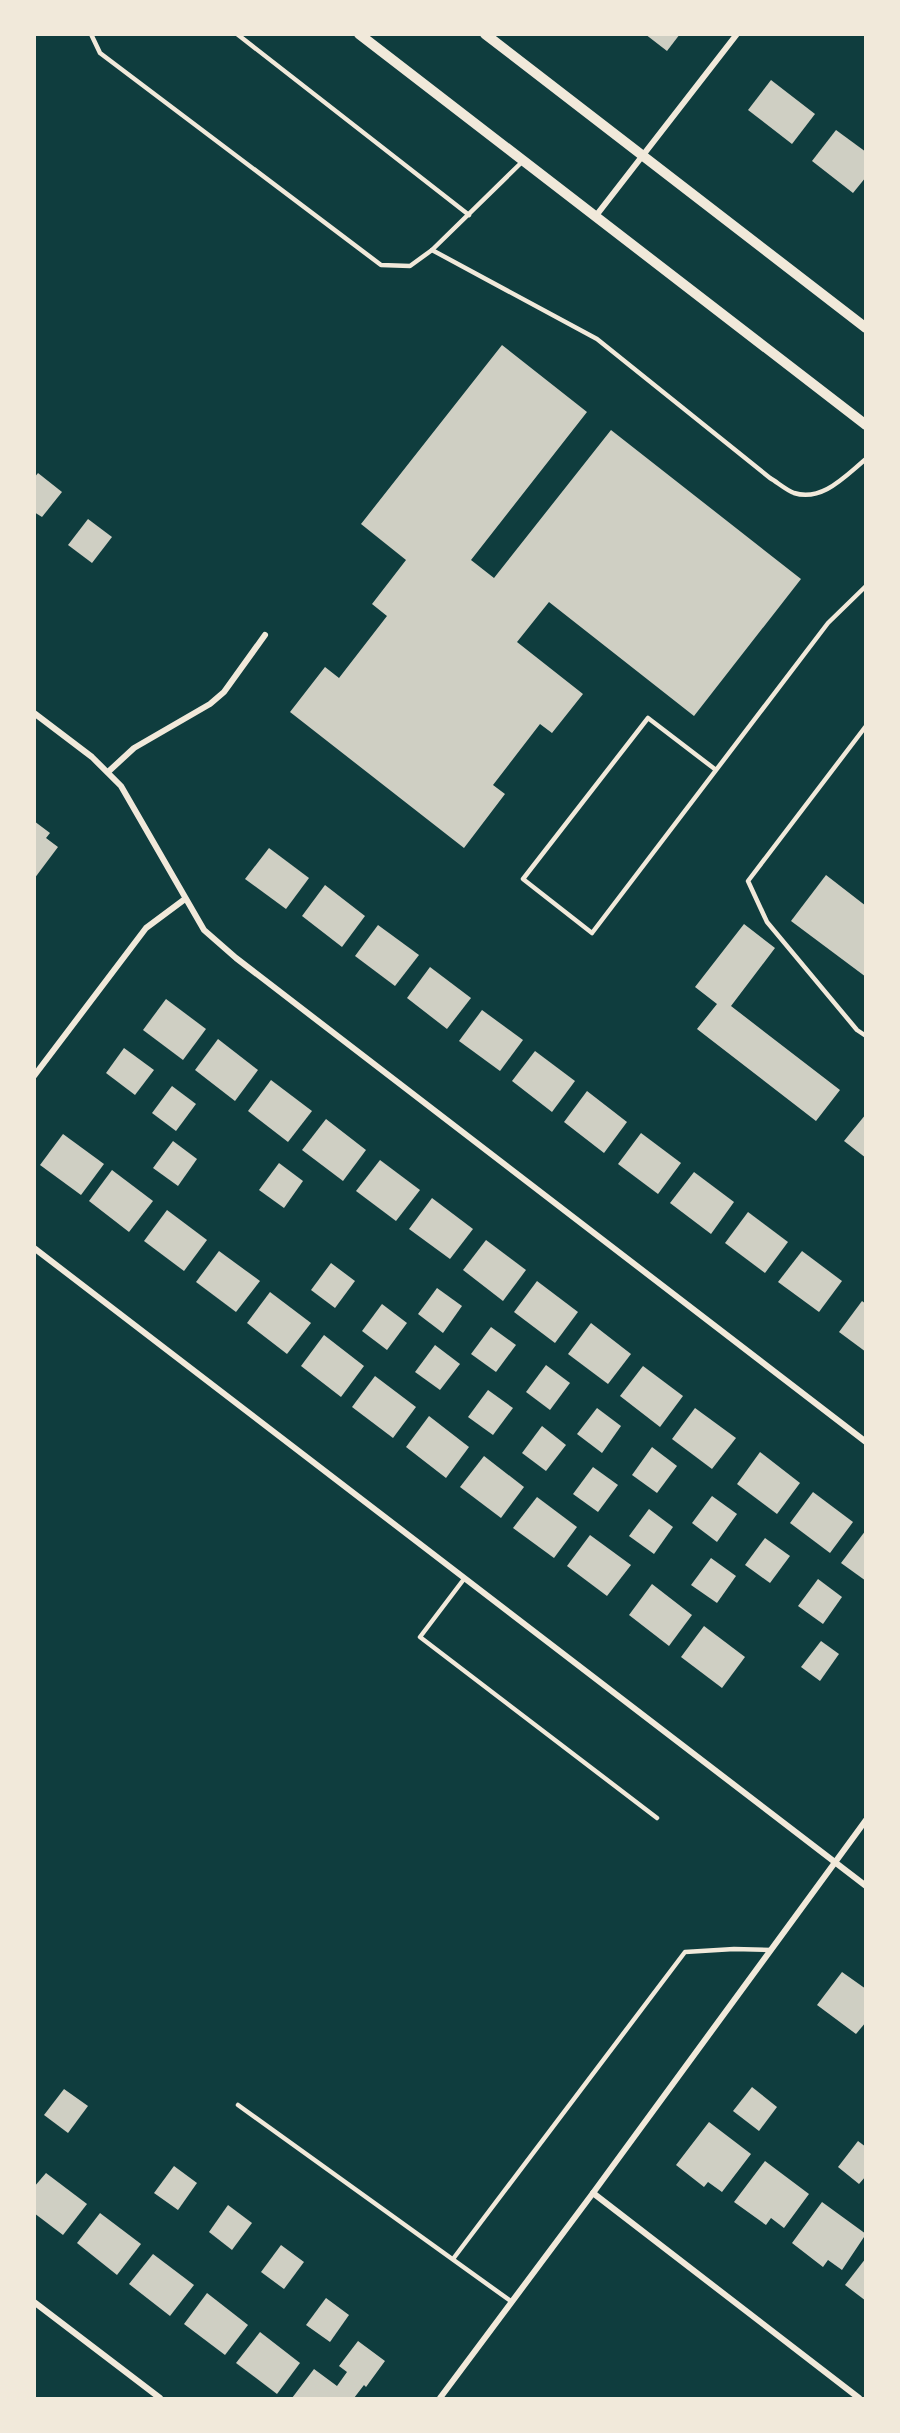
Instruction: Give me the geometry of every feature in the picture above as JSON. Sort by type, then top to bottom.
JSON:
[{"type":"street","points":[[359,34],[866,425]]},
{"type":"street","points":[[485,34],[866,328]]},
{"type":"street","points":[[595,217],[737,34]]},
{"type":"street","points":[[108,772],[134,748],[210,704],[224,692],[266,635]]},
{"type":"street","points":[[34,713],[108,772],[121,786],[204,930],[236,958],[866,1442]]},
{"type":"street","points":[[34,1076],[146,928],[185,899]]},
{"type":"street","points":[[34,1248],[866,1886]]},
{"type":"street","points":[[440,2398],[866,1820]]},
{"type":"street","points":[[593,2193],[859,2398]]},
{"type":"street","points":[[34,2302],[160,2398]]},
{"type":"lane","points":[[91,34],[100,54],[381,265],[410,266],[432,250],[523,161]]},
{"type":"lane","points":[[237,34],[469,215]]},
{"type":"lane","points":[[432,250],[597,339],[770,478],[795,493],[818,494],[866,459]]},
{"type":"lane","points":[[716,770],[648,718],[523,879],[592,933],[828,623],[866,586]]},
{"type":"lane","points":[[866,726],[748,881],[767,922],[857,1030],[866,1036]]},
{"type":"lane","points":[[464,1578],[420,1637],[657,1818]]},
{"type":"lane","points":[[453,2259],[685,1952],[734,1949],[771,1950]]},
{"type":"lane","points":[[238,2105],[512,2302]]},
{"type":"building","points":[[645,34],[680,34],[667,51]]},
{"type":"building","points":[[771,80],[815,114],[792,144],[748,110]]},
{"type":"building","points":[[836,130],[866,152],[866,177],[853,193],[812,161]]},
{"type":"building","points":[[502,345],[587,412],[471,560],[494,578],[611,430],[801,579],[694,716],[549,602],[517,642],[583,694],[552,733],[540,724],[493,785],[505,794],[464,848],[290,712],[325,667],[339,678],[387,616],[372,604],[406,560],[361,524]]},
{"type":"building","points":[[38,473],[62,492],[42,517],[34,512],[34,478]]},
{"type":"building","points":[[88,519],[112,537],[92,563],[68,545]]},
{"type":"building","points":[[34,821],[50,833],[46,838],[58,847],[34,879]]},
{"type":"building","points":[[269,848],[309,878],[286,909],[245,879]]},
{"type":"building","points":[[826,875],[866,906],[866,977],[791,921]]},
{"type":"building","points":[[325,885],[365,916],[342,947],[302,916]]},
{"type":"building","points":[[744,924],[775,948],[731,1006],[840,1090],[816,1121],[697,1029],[717,1004],[695,987]]},
{"type":"building","points":[[378,925],[419,955],[395,986],[355,956]]},
{"type":"building","points":[[430,967],[471,998],[447,1029],[407,998]]},
{"type":"building","points":[[166,999],[206,1029],[183,1060],[143,1030]]},
{"type":"building","points":[[482,1010],[523,1040],[500,1071],[459,1041]]},
{"type":"building","points":[[218,1039],[258,1070],[235,1101],[195,1070]]},
{"type":"building","points":[[124,1048],[154,1070],[135,1095],[106,1073]]},
{"type":"building","points":[[535,1051],[575,1081],[552,1112],[512,1081]]},
{"type":"building","points":[[271,1080],[312,1111],[288,1142],[248,1111]]},
{"type":"building","points":[[172,1086],[196,1104],[176,1131],[152,1113]]},
{"type":"building","points":[[587,1091],[627,1122],[604,1153],[564,1122]]},
{"type":"building","points":[[866,1114],[866,1158],[844,1141]]},
{"type":"building","points":[[326,1119],[366,1150],[343,1181],[302,1150]]},
{"type":"building","points":[[641,1133],[681,1163],[658,1194],[618,1164]]},
{"type":"building","points":[[63,1134],[104,1164],[81,1195],[40,1165]]},
{"type":"building","points":[[173,1141],[197,1159],[178,1186],[153,1168]]},
{"type":"building","points":[[380,1160],[420,1190],[396,1221],[356,1191]]},
{"type":"building","points":[[279,1163],[303,1181],[284,1208],[259,1190]]},
{"type":"building","points":[[112,1170],[153,1201],[129,1232],[89,1201]]},
{"type":"building","points":[[694,1172],[734,1202],[711,1234],[670,1203]]},
{"type":"building","points":[[432,1198],[473,1229],[450,1259],[409,1229]]},
{"type":"building","points":[[167,1210],[207,1240],[184,1271],[144,1241]]},
{"type":"building","points":[[748,1212],[788,1242],[765,1273],[725,1243]]},
{"type":"building","points":[[486,1240],[526,1270],[503,1301],[463,1270]]},
{"type":"building","points":[[219,1251],[260,1281],[236,1312],[196,1282]]},
{"type":"building","points":[[802,1251],[842,1281],[819,1312],[778,1282]]},
{"type":"building","points":[[331,1263],[355,1281],[335,1308],[311,1290]]},
{"type":"building","points":[[537,1281],[578,1312],[555,1343],[514,1312]]},
{"type":"building","points":[[437,1288],[462,1306],[443,1333],[418,1314]]},
{"type":"building","points":[[270,1292],[311,1323],[287,1354],[247,1323]]},
{"type":"building","points":[[862,1301],[866,1304],[866,1352],[839,1332]]},
{"type":"building","points":[[382,1304],[407,1323],[387,1350],[362,1331]]},
{"type":"building","points":[[591,1323],[631,1354],[608,1384],[568,1354]]},
{"type":"building","points":[[491,1327],[516,1345],[496,1372],[471,1354]]},
{"type":"building","points":[[324,1335],[364,1366],[341,1397],[301,1366]]},
{"type":"building","points":[[435,1345],[460,1364],[440,1390],[415,1372]]},
{"type":"building","points":[[546,1365],[570,1383],[550,1410],[526,1392]]},
{"type":"building","points":[[643,1366],[683,1396],[660,1427],[620,1396]]},
{"type":"building","points":[[375,1376],[416,1407],[393,1438],[352,1407]]},
{"type":"building","points":[[488,1390],[513,1408],[493,1435],[468,1417]]},
{"type":"building","points":[[597,1408],[621,1426],[602,1453],[577,1434]]},
{"type":"building","points":[[695,1408],[736,1438],[712,1469],[672,1439]]},
{"type":"building","points":[[429,1416],[469,1447],[446,1478],[406,1447]]},
{"type":"building","points":[[542,1426],[566,1445],[546,1471],[522,1453]]},
{"type":"building","points":[[652,1447],[677,1466],[657,1493],[632,1475]]},
{"type":"building","points":[[760,1452],[800,1483],[777,1514],[737,1484]]},
{"type":"building","points":[[484,1456],[524,1487],[501,1518],[460,1487]]},
{"type":"building","points":[[593,1467],[618,1485],[598,1512],[573,1494]]},
{"type":"building","points":[[813,1492],[853,1522],[830,1553],[790,1523]]},
{"type":"building","points":[[712,1496],[737,1514],[717,1542],[692,1523]]},
{"type":"building","points":[[537,1497],[577,1527],[554,1558],[513,1528]]},
{"type":"building","points":[[649,1509],[673,1527],[654,1554],[629,1536]]},
{"type":"building","points":[[866,1530],[866,1581],[841,1563]]},
{"type":"building","points":[[590,1535],[631,1565],[607,1596],[567,1566]]},
{"type":"building","points":[[765,1538],[790,1556],[770,1583],[745,1565]]},
{"type":"building","points":[[711,1558],[736,1576],[717,1603],[691,1585]]},
{"type":"building","points":[[818,1579],[842,1597],[823,1624],[798,1606]]},
{"type":"building","points":[[652,1584],[692,1615],[669,1646],[629,1615]]},
{"type":"building","points":[[704,1626],[745,1657],[722,1688],[681,1657]]},
{"type":"building","points":[[821,1641],[839,1654],[820,1681],[801,1667]]},
{"type":"building","points":[[842,1972],[866,1989],[866,2022],[856,2034],[817,2005]]},
{"type":"building","points":[[752,2087],[777,2107],[759,2131],[733,2111]]},
{"type":"building","points":[[64,2089],[88,2106],[68,2133],[44,2115]]},
{"type":"building","points":[[709,2122],[751,2154],[722,2192],[708,2182],[704,2187],[676,2165]]},
{"type":"building","points":[[858,2141],[866,2147],[866,2176],[859,2184],[838,2167]]},
{"type":"building","points":[[765,2161],[809,2194],[784,2228],[771,2218],[766,2225],[734,2202]]},
{"type":"building","points":[[174,2166],[197,2183],[178,2210],[154,2193]]},
{"type":"building","points":[[46,2173],[87,2204],[63,2235],[34,2213],[34,2187]]},
{"type":"building","points":[[822,2202],[866,2234],[842,2270],[828,2260],[823,2267],[792,2243]]},
{"type":"building","points":[[228,2205],[252,2223],[232,2250],[209,2232]]},
{"type":"building","points":[[100,2213],[141,2244],[117,2275],[77,2243]]},
{"type":"building","points":[[281,2245],[304,2262],[284,2289],[261,2272]]},
{"type":"building","points":[[153,2254],[194,2285],[170,2316],[129,2284]]},
{"type":"building","points":[[866,2258],[866,2301],[845,2285]]},
{"type":"building","points":[[207,2293],[248,2325],[225,2355],[184,2324]]},
{"type":"building","points":[[326,2298],[349,2315],[330,2342],[306,2325]]},
{"type":"building","points":[[260,2332],[300,2363],[277,2394],[236,2363]]},
{"type":"building","points":[[358,2341],[385,2361],[366,2387],[364,2385],[354,2398],[292,2398],[314,2369],[337,2386],[347,2372],[339,2366]]}]
